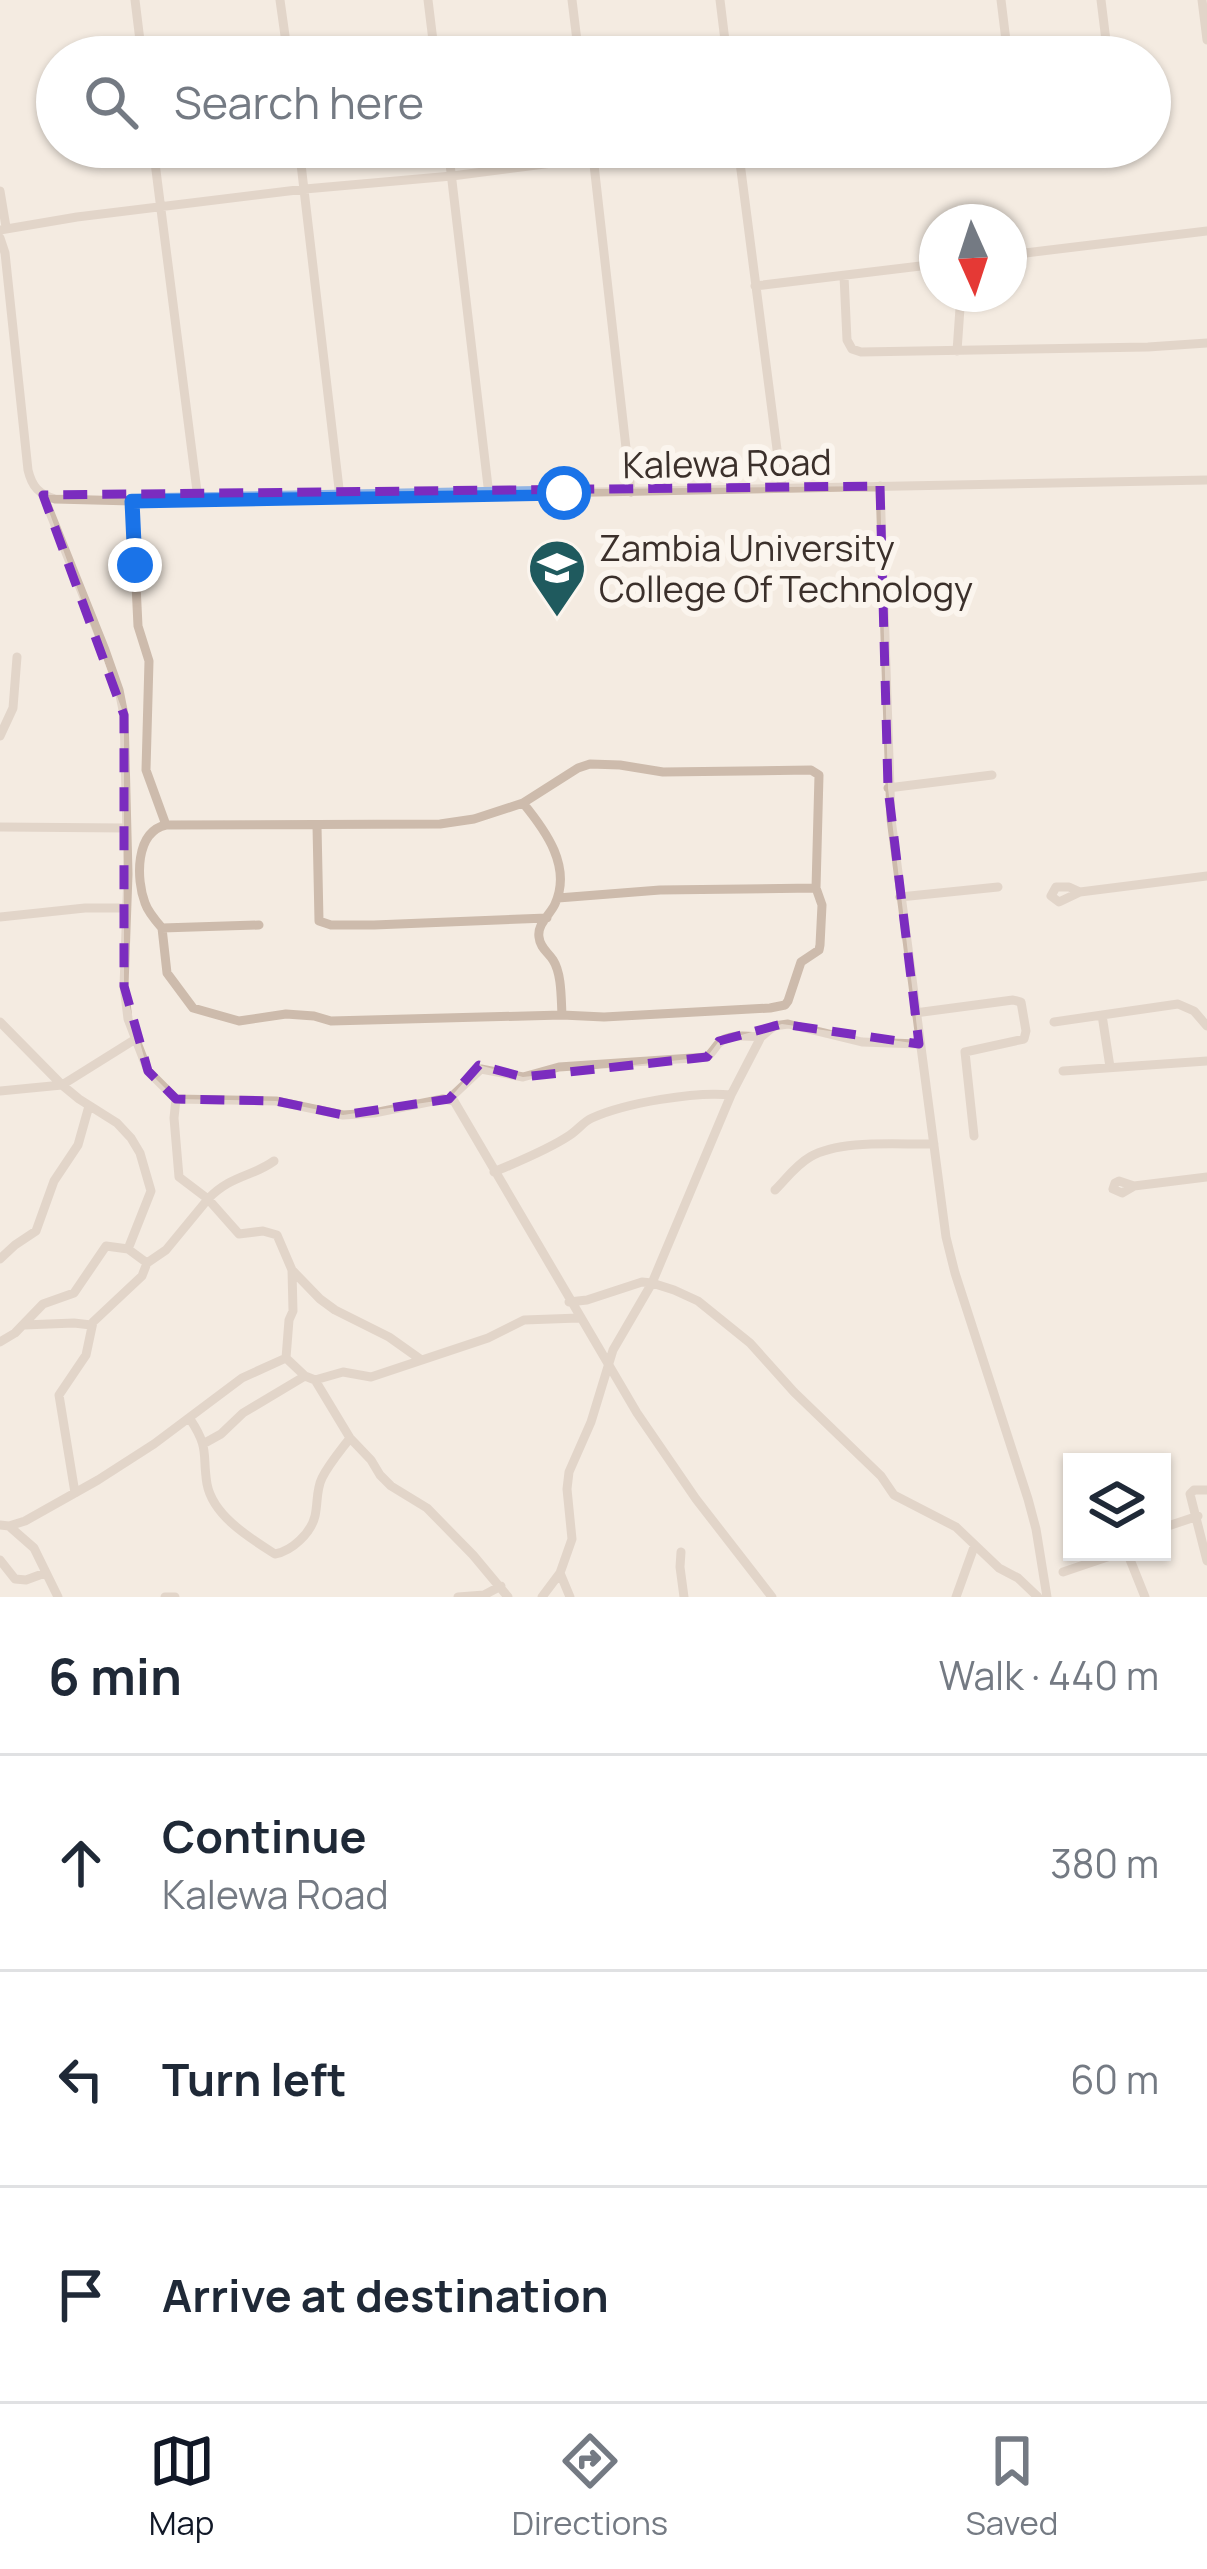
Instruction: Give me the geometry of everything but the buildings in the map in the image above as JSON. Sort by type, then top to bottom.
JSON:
[{"type":"street","points":[[135,0],[139,36]]},
{"type":"street","points":[[280,0],[285,36]]},
{"type":"street","points":[[428,0],[432,36]]},
{"type":"street","points":[[572,0],[577,36]]},
{"type":"street","points":[[720,0],[724,36]]},
{"type":"street","points":[[1001,0],[1005,36]]},
{"type":"street","points":[[1101,0],[1105,36]]},
{"type":"street","points":[[1202,0],[1206,32]]},
{"type":"street","points":[[156,168],[198,499]]},
{"type":"street","points":[[302,168],[340,497]]},
{"type":"street","points":[[451,168],[489,494]]},
{"type":"street","points":[[2,232],[304,189],[499,168]]},
{"type":"street","points":[[594,168],[631,492]]},
{"type":"street","points":[[741,168],[782,488]]},
{"type":"street","points":[[0,191],[28,470],[119,690],[126,744],[124,986],[134,1040],[148,1071],[176,1099],[276,1101],[343,1115],[449,1099],[485,1069],[523,1077],[559,1067],[706,1057],[727,1039],[761,1037]]},
{"type":"street","points":[[1027,254],[1207,231]]},
{"type":"street","points":[[755,286],[919,266]]},
{"type":"street","points":[[844,276],[848,340],[852,349],[861,352],[1207,343]]},
{"type":"street","points":[[957,351],[960,312]]},
{"type":"street","name":"Kalewa Road","points":[[39,492],[71,500],[132,501],[1207,480]]},
{"type":"street","points":[[880,486],[888,788],[950,1255],[1024,1486],[1046,1596]]},
{"type":"street","points":[[132,501],[138,626],[149,662],[146,770],[166,825]]},
{"type":"street","points":[[0,736],[13,708],[16,657]]},
{"type":"street","points":[[590,764],[663,772],[811,770],[819,776],[819,950],[801,962],[784,1005],[770,1008],[604,1017],[332,1021],[300,1014],[239,1021],[223,1018],[194,1009],[174,986],[166,973],[162,928],[146,907],[141,852],[150,833],[166,825],[440,824],[523,803],[590,764]]},
{"type":"street","points":[[888,788],[992,775]]},
{"type":"street","points":[[523,803],[556,849],[558,898],[539,927],[539,938],[555,963],[562,1015]]},
{"type":"street","points":[[316,826],[319,921],[374,925],[547,918]]},
{"type":"street","points":[[0,827],[126,828]]},
{"type":"street","points":[[1080,892],[1207,876]]},
{"type":"street","points":[[900,897],[998,887]]},
{"type":"street","points":[[558,898],[660,890],[816,888]]},
{"type":"street","points":[[0,917],[126,908]]},
{"type":"street","points":[[162,928],[259,925]]},
{"type":"street","points":[[915,1013],[1021,1002],[1024,1039],[964,1052],[974,1136]]},
{"type":"street","points":[[1054,1022],[1178,1004],[1207,1026]]},
{"type":"street","points":[[1102,1015],[1110,1067]]},
{"type":"street","points":[[0,1022],[62,1085],[117,1123],[140,1153],[152,1190],[128,1249]]},
{"type":"street","points":[[542,1597],[560,1573],[572,1539],[569,1472],[591,1422],[613,1350],[652,1282],[730,1095],[761,1037],[774,1026],[788,1024],[862,1042],[919,1044]]},
{"type":"street","points":[[0,1091],[62,1085],[134,1040]]},
{"type":"street","points":[[1063,1071],[1207,1061]]},
{"type":"street","points":[[494,1172],[612,1111],[650,1101],[730,1095]]},
{"type":"street","points":[[176,1099],[179,1177],[208,1199],[239,1234],[278,1234],[292,1270],[293,1311],[286,1358]]},
{"type":"street","points":[[449,1099],[460,1107],[607,1366],[686,1485],[772,1597]]},
{"type":"street","points":[[0,1259],[36,1232],[54,1181],[78,1144],[88,1106]]},
{"type":"street","points":[[775,1190],[804,1160],[822,1150],[934,1144]]},
{"type":"street","points":[[74,1493],[58,1396],[86,1354],[91,1325],[142,1276],[147,1263],[166,1250],[208,1199],[239,1176],[274,1161]]},
{"type":"street","points":[[1134,1186],[1207,1177]]},
{"type":"street","points":[[0,1342],[43,1304],[74,1293],[106,1246],[128,1249],[147,1263]]},
{"type":"street","points":[[292,1270],[334,1310],[420,1359]]},
{"type":"street","points":[[569,1302],[652,1282],[715,1312],[881,1476],[894,1495],[956,1527],[999,1568],[1046,1596]]},
{"type":"street","points":[[203,1444],[243,1413],[310,1378],[343,1372],[382,1375],[488,1338],[524,1320],[579,1318]]},
{"type":"street","points":[[23,1325],[91,1325]]},
{"type":"street","points":[[286,1358],[310,1378],[350,1438],[391,1486],[427,1508],[508,1597]]},
{"type":"street","points":[[5,1526],[25,1521],[123,1465],[242,1378],[286,1358]]},
{"type":"street","points":[[190,1419],[203,1444],[212,1500],[232,1523],[275,1554],[287,1551],[311,1526],[323,1476],[350,1438]]},
{"type":"street","points":[[1207,1490],[1190,1494],[1207,1561]]},
{"type":"street","points":[[1171,1525],[1198,1516]]},
{"type":"street","points":[[5,1526],[34,1549],[58,1597]]},
{"type":"street","points":[[956,1597],[974,1546]]},
{"type":"street","points":[[681,1552],[684,1597]]},
{"type":"street","points":[[0,1560],[15,1579],[45,1573]]},
{"type":"street","points":[[1063,1572],[1097,1561]]},
{"type":"street","points":[[1128,1561],[1144,1597]]},
{"type":"street","points":[[560,1573],[570,1597]]},
{"type":"street","points":[[458,1597],[484,1595],[501,1586]]},
{"type":"street","points":[[165,1597],[175,1597]]},
{"type":"highlighted area","points":[[880,486],[888,788],[919,1044],[782,1024],[719,1041],[707,1057],[523,1077],[479,1065],[449,1099],[343,1115],[276,1101],[176,1099],[148,1071],[124,986],[124,715],[43,495]]},
{"type":"place","name":"Zambia University College Of Technology","points":[[557,619]]},
{"type":"route","points":[[135,565],[132,501],[564,493]]}]
